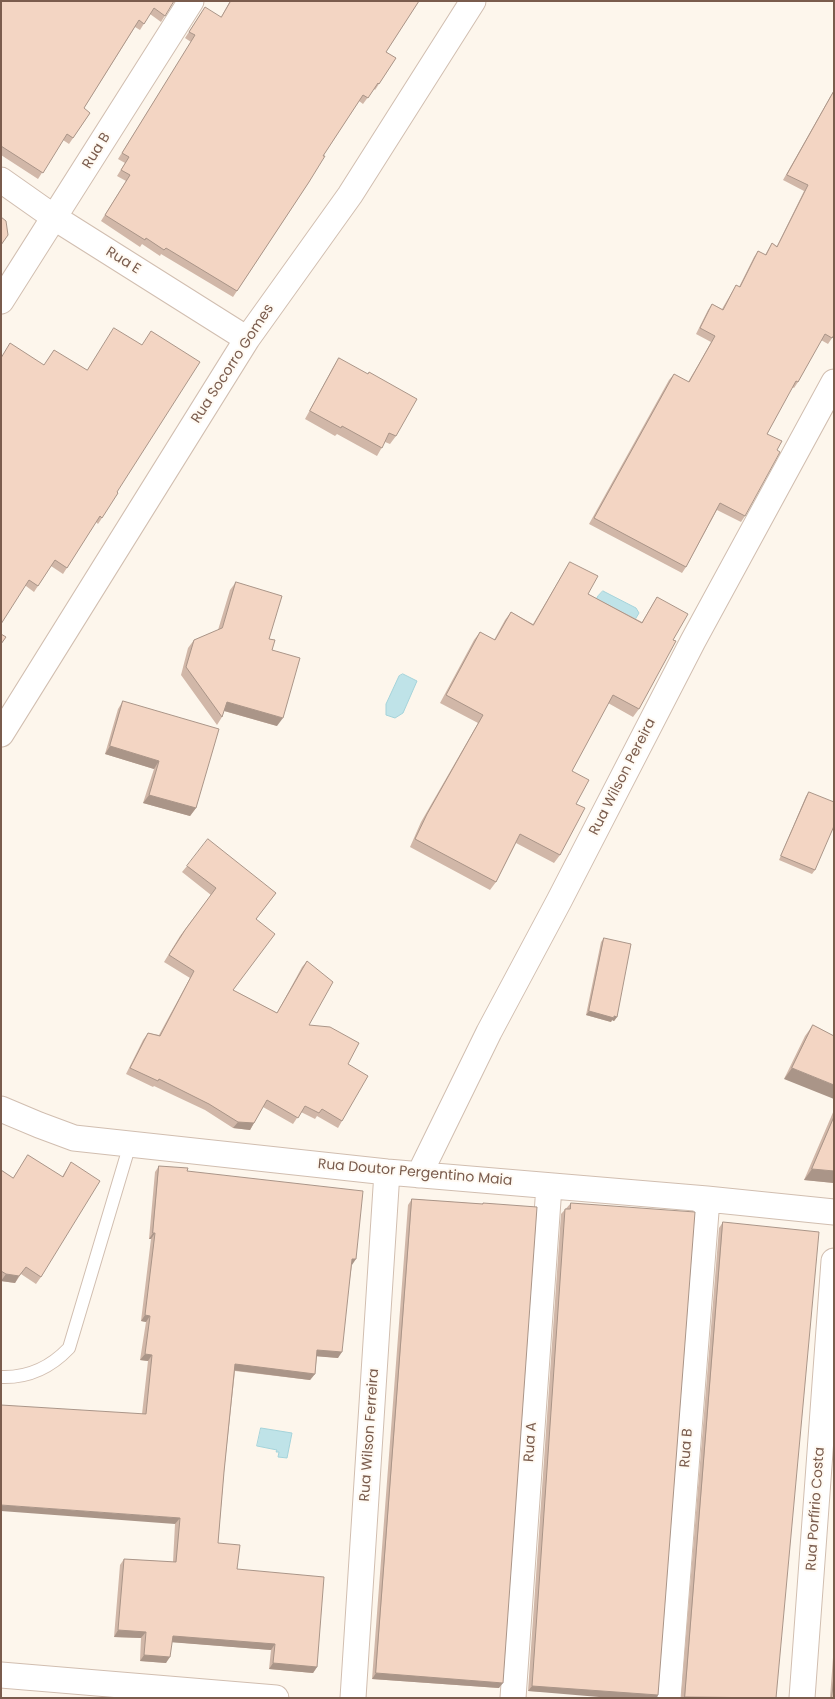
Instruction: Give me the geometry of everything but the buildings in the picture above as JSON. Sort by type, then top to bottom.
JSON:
[{"type":"street","name":"Rua B","points":[[1,301],[192,1]]},
{"type":"street","name":"Rua Socorro Gomes","points":[[1,734],[247,339],[350,195],[473,1]]},
{"type":"street","name":"Rua E","points":[[1,180],[55,218],[247,339]]},
{"type":"street","name":"Rua Wilson Pereira","points":[[419,1175],[489,1032],[693,641],[834,382]]},
{"type":"street","name":"Rua Doutor Pergentino Maia","points":[[1,1109],[74,1138],[386,1172],[707,1199],[834,1212]]},
{"type":"street","name":"Rua Wilson Ferreira","points":[[353,1698],[386,1172]]},
{"type":"street","name":"Rua A","points":[[513,1698],[549,1186]]},
{"type":"street","name":"Rua B","points":[[668,1698],[707,1199]]},
{"type":"street","name":"Rua Porfírio Costa","points":[[802,1698],[834,1260]]},
{"type":"street","points":[[1,1675],[276,1698]]},
{"type":"lane","points":[[1,1377],[34,1372],[57,1361],[69,1348],[130,1144]]},
{"type":"water","points":[[603,591],[636,608],[639,613],[633,623],[595,601]]},
{"type":"water","points":[[403,674],[417,681],[403,713],[395,718],[386,715],[386,704],[399,676]]},
{"type":"water","points":[[261,1428],[292,1433],[287,1458],[278,1457],[279,1452],[276,1452],[277,1450],[257,1446]]}]
